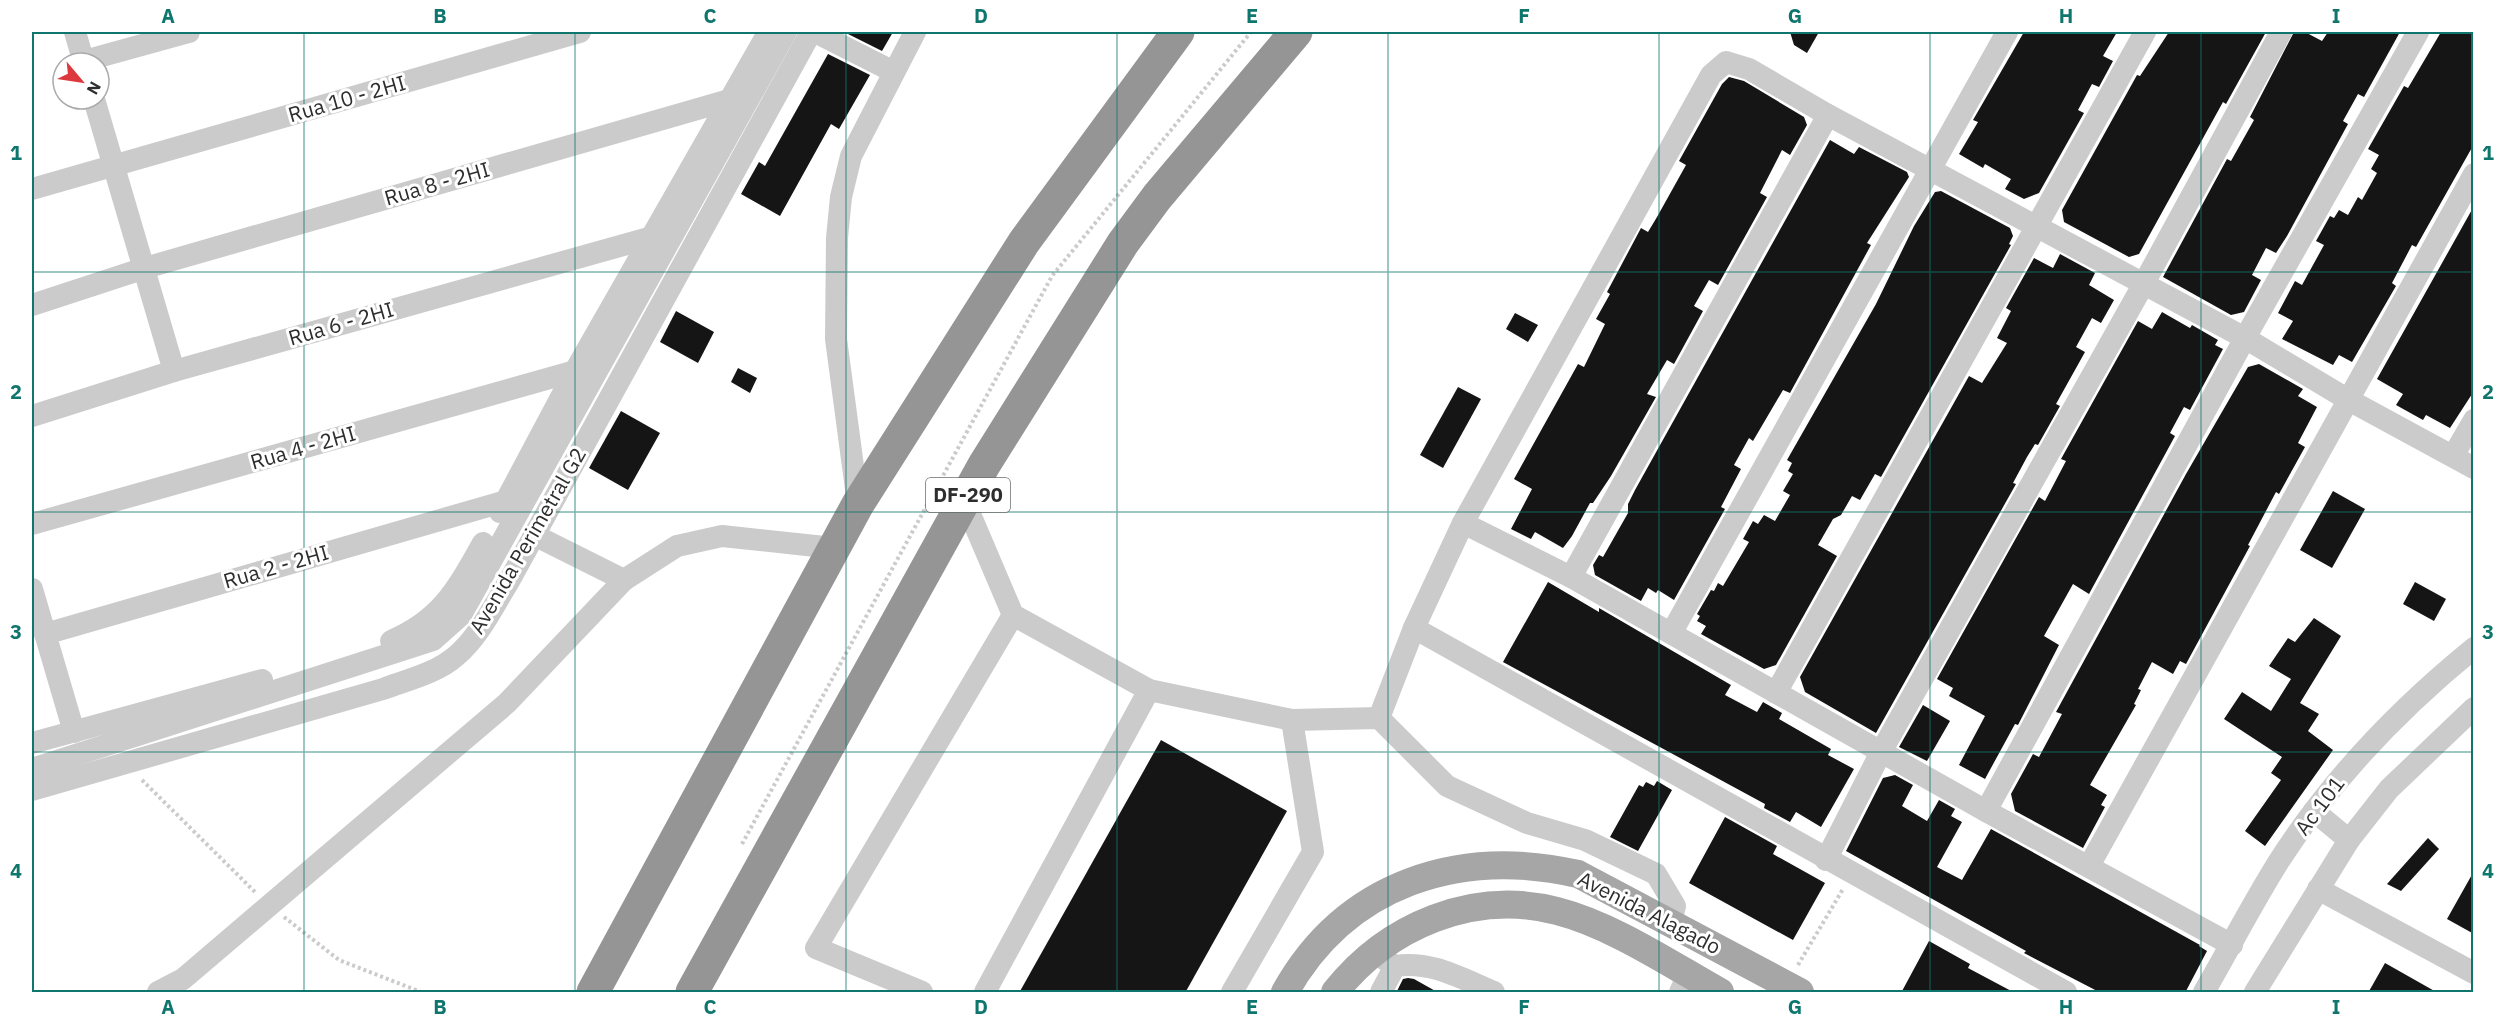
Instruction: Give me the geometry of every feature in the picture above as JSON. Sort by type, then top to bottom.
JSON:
[{"type":"highway","points":[[593,993],[858,504],[1024,242],[1178,32]]},
{"type":"highway","name":"DF-290","points":[[692,993],[964,501],[1123,243],[1157,197],[1296,32]]},
{"type":"main road","name":"Avenida Alagado","points":[[1285,993],[1322,938],[1350,914],[1374,899],[1418,880],[1461,868],[1498,864],[1540,866],[1578,874],[1793,989]]},
{"type":"main road","name":"Avenida Alagado","points":[[1335,993],[1384,959],[1394,937],[1427,921],[1501,903],[1548,909],[1581,919],[1696,985]]},
{"type":"main road","points":[[1671,922],[1693,946],[1696,985]]},
{"type":"main road","points":[[1696,985],[1701,965],[1709,956],[1743,962]]},
{"type":"street","points":[[75,32],[81,51]]},
{"type":"street","points":[[111,54],[189,32]]},
{"type":"street","name":"Rua 10 - 2HI","points":[[32,189],[580,32]]},
{"type":"street","name":"Avenida Perimetral G2","points":[[32,743],[349,655],[417,630],[437,614],[454,594],[575,371],[614,324],[639,277],[652,237],[769,32]]},
{"type":"street","points":[[668,292],[639,277],[786,32]]},
{"type":"street","points":[[813,32],[894,72]]},
{"type":"street","name":"Avenida Perimetral G2","points":[[32,790],[383,689],[439,667],[456,657],[472,639],[534,535],[813,32]]},
{"type":"street","points":[[858,504],[836,339],[837,238],[841,197],[850,156],[915,32]]},
{"type":"street","points":[[1672,632],[2007,32]]},
{"type":"street","points":[[1776,693],[2145,32]]},
{"type":"street","points":[[1826,860],[1881,752],[2143,285],[2281,32]]},
{"type":"street","points":[[1986,811],[2245,338],[2418,32]]},
{"type":"street","points":[[1379,718],[1414,628],[1463,523],[1718,67],[1726,62],[1733,62],[1749,69],[1828,115],[2245,338],[2347,399],[2474,468]]},
{"type":"street","name":"Rua 8 - 2HI","points":[[32,305],[145,268],[729,100]]},
{"type":"street","points":[[98,111],[174,371]]},
{"type":"street","points":[[1571,577],[1828,115]]},
{"type":"street","points":[[2089,866],[2474,174]]},
{"type":"street","name":"Rua 6 - 2HI","points":[[32,417],[174,371],[652,237]]},
{"type":"street","points":[[32,769],[433,640],[461,615],[614,324],[641,340]]},
{"type":"street","name":"Rua 4 - 2HI","points":[[32,524],[575,371]]},
{"type":"street","points":[[2454,456],[2474,420]]},
{"type":"street","name":"Rua 2 - 2HI","points":[[45,634],[506,501]]},
{"type":"street","points":[[964,501],[1013,615],[1149,690],[1292,720],[1379,718],[1448,786],[1527,823],[1584,840],[1656,874],[1675,906],[1671,922]]},
{"type":"street","points":[[1463,523],[1571,577],[1672,632],[1986,811],[2232,945]]},
{"type":"street","points":[[534,535],[624,580]]},
{"type":"street","points":[[158,993],[183,979],[507,703],[624,580],[677,546],[722,536],[834,548]]},
{"type":"street","points":[[32,589],[74,732]]},
{"type":"street","points":[[922,993],[896,987],[816,948],[1013,615]]},
{"type":"street","points":[[1414,628],[2066,993]]},
{"type":"street","name":"Ac 101","points":[[2204,993],[2279,861],[2314,811],[2383,731],[2474,648]]},
{"type":"street","points":[[985,993],[1149,690]]},
{"type":"street","points":[[2255,993],[2349,840],[2389,789],[2474,708]]},
{"type":"street","points":[[1232,993],[1313,852],[1292,720]]},
{"type":"street","points":[[2314,811],[2349,840]]},
{"type":"street","points":[[2318,888],[2474,973]]},
{"type":"street","points":[[1381,993],[1384,959],[1432,966],[1494,993]]},
{"type":"path","points":[[1793,989],[1852,873]]},
{"type":"building","points":[[844,32],[893,32],[882,51]]},
{"type":"building","points":[[1790,32],[1819,32],[1807,53],[1794,45]]},
{"type":"building","points":[[2024,32],[2117,32],[2103,56],[2113,61],[2099,87],[2092,84],[2078,110],[2084,113],[2039,193],[2024,199],[2005,189],[2011,179],[1985,164],[1983,168],[1959,154],[1978,122],[1973,120]]},
{"type":"building","points":[[2169,32],[2266,32],[2226,104],[2223,102],[2139,254],[2129,257],[2064,222],[2062,210],[2137,75],[2140,76]]},
{"type":"building","points":[[2294,32],[2305,32],[2322,41],[2328,32],[2400,32],[2364,97],[2358,94],[2343,121],[2348,124],[2287,236],[2276,253],[2266,248],[2252,275],[2261,280],[2244,312],[2231,315],[2163,277],[2227,159],[2231,161],[2254,120],[2250,117]]},
{"type":"building","points":[[2441,32],[2474,32],[2474,144],[2416,247],[2412,245],[2392,283],[2396,286],[2352,362],[2339,355],[2333,365],[2282,339],[2293,321],[2278,313],[2295,281],[2302,285],[2324,245],[2316,241],[2330,216],[2334,218],[2339,210],[2348,215],[2358,197],[2362,200],[2377,173],[2371,169],[2379,155],[2368,149],[2404,86],[2408,88]]},
{"type":"building","points":[[828,54],[870,75],[839,129],[831,124],[780,216],[741,194],[759,162],[765,166]]},
{"type":"building","points":[[1729,77],[1744,81],[1804,117],[1807,125],[1790,155],[1782,150],[1760,193],[1767,197],[1718,285],[1709,280],[1694,306],[1703,311],[1674,364],[1667,360],[1647,394],[1656,397],[1611,476],[1593,503],[1590,503],[1572,536],[1563,548],[1535,532],[1531,539],[1511,529],[1532,489],[1514,479],[1578,364],[1584,367],[1605,324],[1596,319],[1610,294],[1607,292],[1641,228],[1648,232],[1657,217],[1686,165],[1679,161],[1722,84]]},
{"type":"building","points":[[1830,140],[1854,154],[1859,147],[1907,172],[1909,177],[1867,243],[1871,245],[1790,393],[1783,390],[1753,441],[1749,438],[1734,465],[1741,469],[1721,507],[1725,509],[1674,600],[1658,590],[1656,593],[1648,588],[1641,601],[1595,575],[1593,565],[1599,555],[1603,557],[1628,513],[1628,504],[1635,490]]},
{"type":"building","points":[[1941,191],[2010,228],[2013,236],[2009,244],[2011,245],[1881,477],[1875,474],[1860,500],[1852,496],[1841,515],[1833,519],[1818,545],[1837,556],[1776,665],[1764,669],[1701,634],[1706,626],[1697,621],[1700,616],[1697,614],[1711,590],[1714,591],[1718,583],[1723,586],[1749,542],[1743,539],[1753,521],[1758,524],[1764,515],[1775,521],[1790,495],[1783,491],[1793,474],[1788,471],[1792,463],[1787,460],[1876,304],[1914,226],[1935,192]]},
{"type":"building","points":[[2474,206],[2474,391],[2450,428],[2426,415],[2423,420],[2396,405],[2403,394],[2377,379]]},
{"type":"building","points":[[2060,254],[2095,273],[2089,285],[2114,300],[2101,323],[2092,318],[2076,347],[2085,352],[2056,404],[2060,406],[2038,445],[2035,444],[2027,457],[2013,483],[2016,484],[1876,733],[1805,692],[1800,677],[1969,376],[1982,383],[2007,343],[1997,338],[2011,311],[2006,308],[2034,258],[2053,268]]},
{"type":"building","points":[[676,311],[714,332],[698,363],[660,342]]},
{"type":"building","points":[[2162,312],[2218,340],[2215,345],[2223,349],[2190,410],[2184,407],[2170,433],[2175,436],[2089,594],[2073,584],[2044,636],[2059,645],[2018,725],[2015,724],[1985,779],[1959,765],[1985,716],[1949,696],[1953,688],[1937,679],[2039,497],[2045,501],[2066,461],[2061,459],[2138,321],[2152,329]]},
{"type":"building","points":[[1515,313],[1538,325],[1528,342],[1506,329]]},
{"type":"building","points":[[2259,364],[2303,389],[2298,396],[2317,407],[2298,443],[2305,447],[2279,494],[2276,492],[2248,545],[2250,546],[2186,664],[2180,661],[2173,674],[2152,662],[2138,689],[2141,690],[2134,704],[2136,705],[2090,785],[2107,795],[2101,805],[2105,807],[2083,848],[2015,811],[2011,794],[2033,754],[2039,757],[2062,714],[2056,712],[2186,474],[2248,367]]},
{"type":"building","points":[[738,368],[757,378],[750,393],[731,382]]},
{"type":"building","points":[[1458,387],[1481,399],[1443,468],[1420,455]]},
{"type":"building","points":[[621,411],[660,433],[628,490],[589,468]]},
{"type":"building","points":[[2333,491],[2365,509],[2332,568],[2300,550]]},
{"type":"building","points":[[1548,582],[1599,612],[1599,608],[1731,685],[1725,695],[1757,712],[1763,702],[1782,713],[1779,719],[1831,749],[1828,755],[1854,769],[1821,827],[1796,812],[1790,822],[1764,808],[1765,804],[1503,662]]},
{"type":"building","points":[[2415,582],[2446,599],[2434,621],[2403,604]]},
{"type":"building","points":[[2314,618],[2341,636],[2300,703],[2319,714],[2308,731],[2333,750],[2265,846],[2245,831],[2281,780],[2271,773],[2282,757],[2224,719],[2242,692],[2271,711],[2291,679],[2269,666],[2288,638],[2295,642]]},
{"type":"building","points":[[1923,705],[1950,721],[1927,761],[1899,747]]},
{"type":"building","points":[[1161,740],[1287,811],[1185,993],[1019,993]]},
{"type":"building","points":[[1895,775],[1913,785],[1902,806],[1927,821],[1939,800],[1955,809],[1951,816],[1962,822],[1937,867],[1962,880],[1991,829],[2200,945],[2207,951],[2185,993],[2101,993],[2024,953],[2026,951],[1846,851],[1883,778]]},
{"type":"building","points":[[1657,781],[1672,790],[1638,851],[1610,837],[1639,785],[1643,787],[1646,782],[1654,786]]},
{"type":"building","points":[[1725,817],[1777,846],[1773,854],[1825,883],[1793,940],[1689,883]]},
{"type":"building","points":[[2428,838],[2439,849],[2401,891],[2387,884]]},
{"type":"building","points":[[2474,871],[2474,934],[2447,919]]},
{"type":"building","points":[[1929,941],[1970,964],[1968,968],[2015,993],[1901,993]]},
{"type":"building","points":[[2385,963],[2438,993],[2368,993]]},
{"type":"building","points":[[1408,978],[1439,993],[1396,993],[1403,979]]}]
